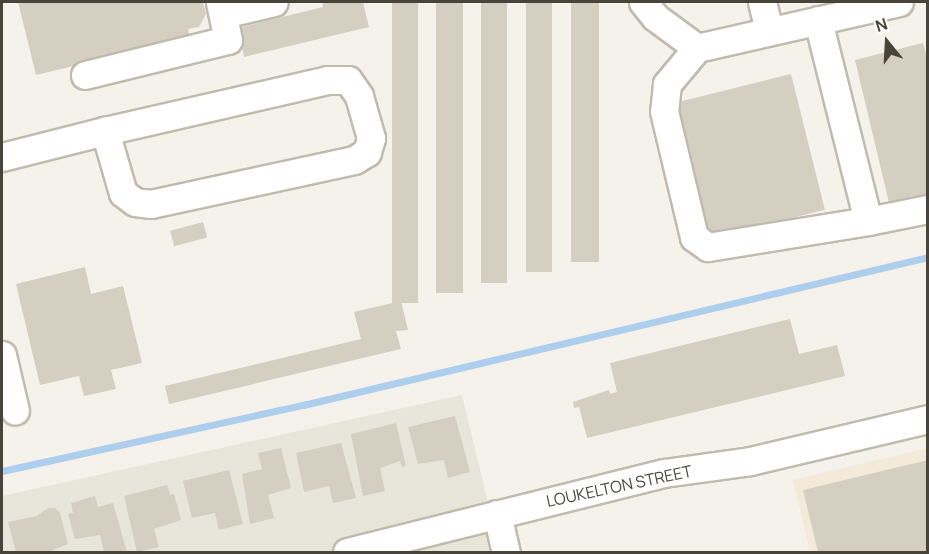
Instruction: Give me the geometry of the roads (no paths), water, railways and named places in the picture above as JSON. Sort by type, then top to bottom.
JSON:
[{"type":"street","points":[[85,75],[228,40],[221,8],[274,2]]},
{"type":"street","points":[[643,2],[655,17],[697,48]]},
{"type":"street","points":[[762,2],[769,31]]},
{"type":"street","points":[[890,2],[697,48],[667,84],[664,111],[694,237],[708,247],[868,222],[927,208]]},
{"type":"street","points":[[818,20],[868,222]]},
{"type":"street","points":[[2,157],[105,131],[327,80],[348,80],[359,96],[370,138],[367,152],[354,160],[151,204],[135,202],[123,193],[105,131]]},
{"type":"street","points":[[2,355],[15,411]]},
{"type":"street","name":"LOUKELTON STREET","points":[[353,552],[664,473],[750,461],[927,419]]},
{"type":"street","points":[[497,514],[506,552]]},
{"type":"waterway","points":[[2,471],[303,405],[928,257]]}]
